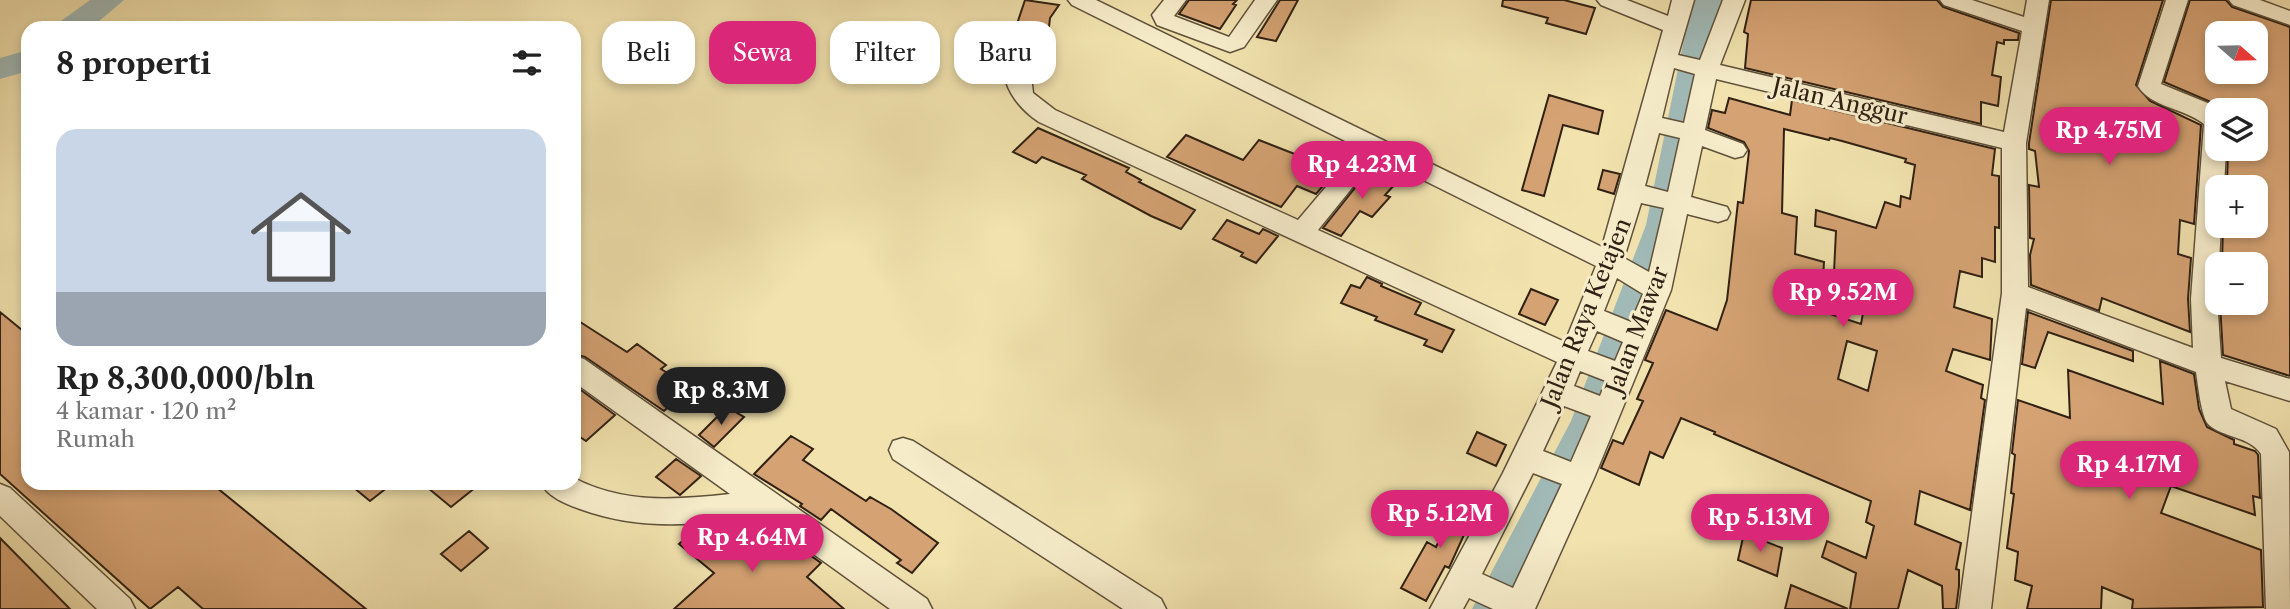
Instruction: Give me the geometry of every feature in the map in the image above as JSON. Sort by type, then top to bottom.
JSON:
[{"type":"street","points":[[1079,0],[1618,266],[1653,288]]},
{"type":"street","points":[[1175,0],[1163,15],[1165,20],[1231,45],[1266,0]]},
{"type":"street","name":"Jalan Raya Ketajen","points":[[1446,609],[1473,584],[1554,468],[1565,394],[1599,367],[1613,326],[1618,266],[1656,198],[1654,124],[1674,26],[1683,0]]},
{"type":"street","name":"Jalan Mawar","points":[[1517,606],[1554,468],[1604,410],[1599,367],[1613,326],[1653,288],[1656,198],[1688,133],[1703,69],[1734,0]]},
{"type":"street","points":[[1951,0],[2032,27]]},
{"type":"street","points":[[1975,609],[2015,293],[2014,143],[2038,0]]},
{"type":"street","points":[[2177,0],[2149,86],[2155,92],[2208,113],[2216,121],[2204,299],[2208,365],[2217,414],[2228,423],[2266,438],[2275,452],[2282,609]]},
{"type":"street","points":[[2240,0],[2266,4],[2290,18]]},
{"type":"street","points":[[1616,1],[1674,26]]},
{"type":"street","name":"Jalan Anggur","points":[[1669,60],[2014,143]]},
{"type":"street","points":[[1019,84],[1025,100],[1040,112],[1599,367]]},
{"type":"street","points":[[1654,124],[1735,150]]},
{"type":"street","points":[[1303,232],[1356,167]]},
{"type":"street","points":[[1656,198],[1718,213]]},
{"type":"street","points":[[2015,293],[2208,365],[2290,390]]},
{"type":"street","points":[[581,372],[916,609]]},
{"type":"street","points":[[1565,394],[1604,410]]},
{"type":"street","points":[[903,450],[1150,609]]},
{"type":"street","points":[[569,490],[599,506],[632,512],[769,503]]},
{"type":"street","points":[[0,497],[119,609]]},
{"type":"street","points":[[1473,584],[1517,606]]},
{"type":"building","points":[[1025,0],[1059,5],[1050,21],[1018,21]]},
{"type":"building","points":[[1189,0],[1237,0],[1220,29],[1179,14]]},
{"type":"building","points":[[1280,0],[1298,0],[1276,41],[1257,37]]},
{"type":"building","points":[[1503,0],[1564,0],[1595,8],[1586,34],[1546,23],[1548,18],[1502,6]]},
{"type":"building","points":[[1751,0],[1937,0],[1943,7],[2019,33],[2018,40],[2004,40],[2004,44],[1997,42],[1992,75],[2001,77],[1998,106],[1981,102],[1981,124],[1745,68],[1748,34],[1744,32]]},
{"type":"building","points":[[2051,0],[2163,0],[2136,85],[2150,101],[2201,125],[2194,224],[2180,220],[2178,254],[2191,258],[2188,299],[2190,332],[2102,298],[2099,311],[2031,285],[2030,255],[2034,239],[2030,238],[2029,185],[2039,187],[2035,151],[2029,149],[2029,143]]},
{"type":"building","points":[[2190,0],[2226,0],[2232,7],[2290,27],[2290,376],[2223,355],[2221,315],[2268,315],[2268,252],[2222,252],[2223,238],[2268,238],[2268,175],[2227,175],[2228,161],[2268,161],[2268,98],[2205,99],[2164,82]]},
{"type":"building","points":[[1549,95],[1603,111],[1598,134],[1563,125],[1544,196],[1522,190]]},
{"type":"building","points":[[1729,98],[1790,115],[1792,100],[1995,149],[1992,175],[1999,176],[1999,228],[1995,227],[1995,262],[1982,258],[1982,277],[1960,271],[1954,307],[1992,319],[1990,360],[1953,349],[1946,371],[1983,385],[1981,398],[1985,400],[1970,510],[1920,491],[1915,524],[1961,543],[1956,569],[1959,570],[1959,586],[1956,609],[1943,609],[1942,586],[1908,570],[1898,609],[1850,609],[1856,573],[1822,557],[1827,541],[1866,558],[1874,526],[1866,522],[1871,501],[1681,418],[1663,458],[1650,452],[1639,485],[1601,468],[1613,440],[1623,444],[1643,401],[1637,399],[1653,363],[1645,360],[1666,310],[1717,330],[1727,300],[1738,202],[1743,203],[1749,151],[1744,142],[1708,128],[1712,110],[1725,113]],"holes":[[[1784,129],[1842,141],[1906,159],[1905,162],[1915,165],[1910,199],[1901,196],[1900,207],[1885,202],[1876,228],[1816,210],[1815,226],[1836,231],[1834,272],[1869,281],[1861,324],[1821,311],[1824,262],[1795,254],[1797,217],[1782,213]],[[1847,341],[1877,351],[1868,391],[1838,379]]]},
{"type":"building","points":[[1038,128],[1129,168],[1126,172],[1141,180],[1139,182],[1195,210],[1181,229],[1082,179],[1086,175],[1042,157],[1036,163],[1013,152]]},
{"type":"building","points":[[1186,135],[1243,160],[1259,140],[1305,158],[1310,153],[1341,165],[1316,194],[1297,186],[1281,207],[1167,157]]},
{"type":"building","points":[[1370,169],[1397,182],[1385,195],[1390,197],[1372,217],[1360,211],[1341,236],[1323,228]]},
{"type":"building","points":[[1603,170],[1620,174],[1614,194],[1598,189]]},
{"type":"building","points":[[1227,220],[1259,234],[1263,229],[1278,236],[1256,263],[1241,256],[1243,253],[1213,239]]},
{"type":"building","points":[[1367,277],[1421,303],[1415,314],[1454,330],[1442,352],[1424,345],[1427,340],[1375,320],[1377,317],[1341,303],[1351,285],[1360,288]]},
{"type":"building","points":[[1531,289],[1558,300],[1545,325],[1519,314]]},
{"type":"building","points":[[0,312],[21,329],[21,490],[220,490],[366,609],[203,609],[178,587],[150,609],[0,474]]},
{"type":"building","points":[[2028,312],[2133,351],[2133,361],[2048,332],[2035,368],[2022,364]]},
{"type":"building","points":[[581,322],[627,352],[637,344],[666,365],[661,369],[690,387],[664,411],[581,356]]},
{"type":"building","points":[[2160,361],[2194,374],[2199,409],[2207,427],[2258,455],[2260,498],[2253,496],[2255,515],[2171,486],[2161,513],[2261,550],[2263,607],[2132,609],[2133,600],[2102,587],[2101,609],[2027,609],[2032,586],[2015,580],[2018,552],[2007,548],[2014,494],[2011,493],[2015,455],[2012,453],[2018,400],[2070,418],[2068,370],[2163,404]]},
{"type":"building","points":[[581,390],[615,415],[586,441],[581,438]]},
{"type":"building","points":[[727,407],[744,417],[714,447],[699,435]]},
{"type":"building","points":[[1477,432],[1506,445],[1496,466],[1467,453]]},
{"type":"building","points":[[791,436],[813,449],[803,460],[866,501],[870,497],[891,509],[938,543],[912,573],[897,563],[901,560],[831,509],[821,520],[800,506],[802,504],[754,474]]},
{"type":"building","points":[[676,459],[701,476],[680,495],[656,477]]},
{"type":"building","points":[[357,490],[384,490],[370,501]]},
{"type":"building","points":[[430,490],[472,490],[451,507]]},
{"type":"building","points":[[1449,495],[1477,506],[1449,568],[1445,566],[1426,601],[1401,588],[1427,542],[1436,547],[1450,518],[1442,514]]},
{"type":"building","points":[[726,524],[767,557],[786,538],[821,563],[807,577],[844,609],[674,609],[714,573],[679,544],[699,526]]},
{"type":"building","points":[[469,531],[488,548],[461,571],[441,554]]},
{"type":"building","points":[[1744,533],[1782,548],[1777,576],[1738,560]]},
{"type":"building","points":[[0,538],[70,609],[0,609]]},
{"type":"building","points":[[1791,585],[1848,609],[1785,609]]},
{"type":"waterway","points":[[81,21],[109,0]]},
{"type":"waterway","points":[[1494,609],[1590,424],[1663,225],[1702,25],[1710,0]]},
{"type":"waterway","points":[[0,69],[21,62]]}]
